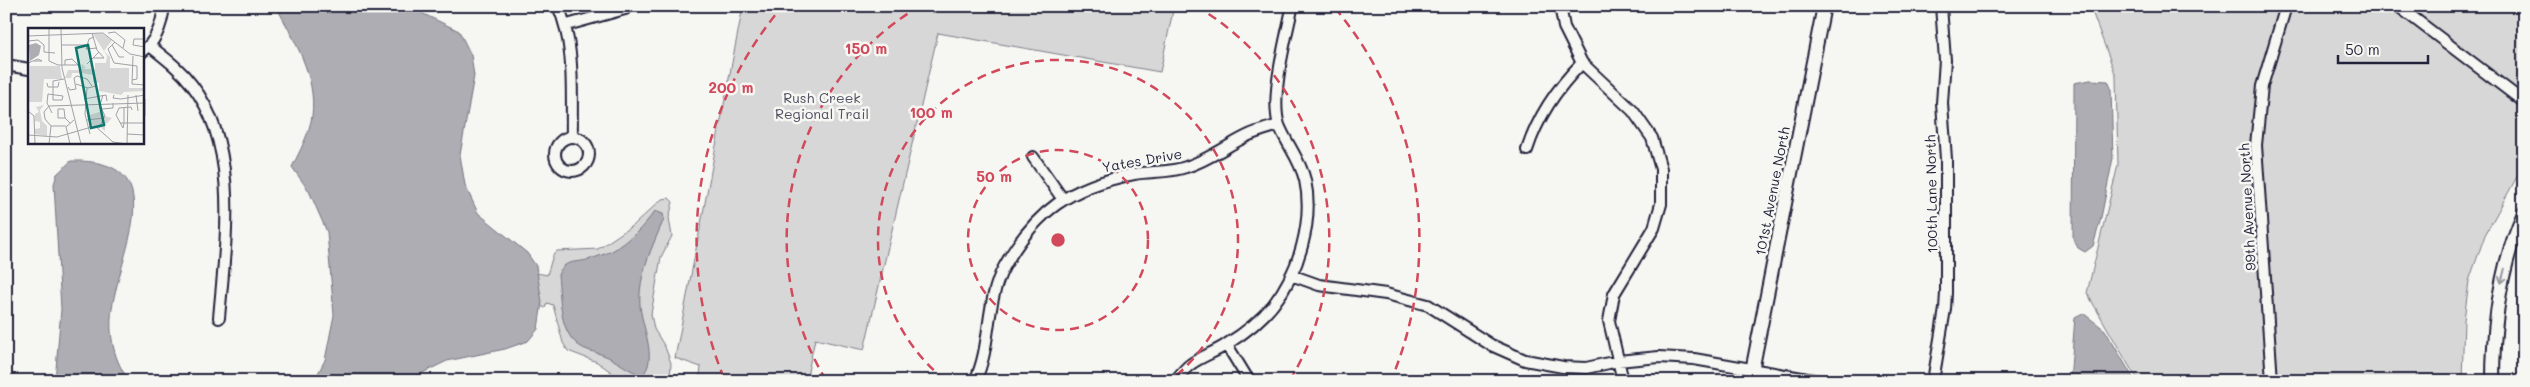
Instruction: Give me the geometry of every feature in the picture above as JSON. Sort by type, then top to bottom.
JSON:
[{"type":"street","points":[[164,6],[161,24],[146,49],[168,60],[192,85],[206,108],[216,137],[226,199],[227,226],[219,318]]},
{"type":"street","points":[[558,6],[567,24],[571,80],[572,137]]},
{"type":"street","points":[[1560,6],[1564,27],[1582,63],[1611,89],[1638,118],[1652,138],[1661,169],[1660,204],[1654,228],[1614,294],[1609,321],[1623,381]]},
{"type":"street","name":"101st Avenue North","points":[[1750,381],[1824,6]]},
{"type":"street","name":"100th Lane North","points":[[1933,381],[1946,301],[1946,159],[1942,103],[1945,60],[1942,6]]},
{"type":"street","name":"99th Avenue North","points":[[2272,381],[2256,145],[2262,86],[2286,6]]},
{"type":"street","points":[[2398,6],[2524,102]]},
{"type":"street","points":[[567,24],[625,9]]},
{"type":"street","points":[[1175,381],[1190,365],[1227,344],[1254,324],[1273,304],[1290,275],[1302,242],[1308,211],[1304,179],[1294,151],[1279,125],[1278,88],[1292,9]]},
{"type":"street","points":[[1527,150],[1534,128],[1560,85],[1582,63]]},
{"type":"street","points":[[6,65],[28,70]]},
{"type":"street","name":"Yates Drive","points":[[975,381],[986,351],[993,303],[1003,269],[1028,231],[1062,198],[1096,182],[1135,174],[1185,168],[1219,154],[1247,136],[1279,125]]},
{"type":"street","points":[[1032,157],[1062,198]]},
{"type":"street","points":[[2493,381],[2493,354],[2500,286],[2514,236],[2524,213]]},
{"type":"street","points":[[1290,275],[1319,285],[1386,294],[1428,304],[1491,344],[1525,360],[1563,367],[1586,368],[1618,361],[1668,358],[1694,359],[1819,381]]},
{"type":"street","points":[[1227,344],[1249,381]]},
{"type":"green space","name":"Rush Creek Regional Trail","points":[[743,6],[1174,6],[1160,72],[938,33],[864,350],[815,339],[806,381],[699,381],[701,367],[675,358]]},
{"type":"green space","points":[[2090,6],[2524,6],[2524,164],[2485,235],[2469,281],[2464,320],[2462,381],[2140,381],[2132,371],[2087,293],[2118,165],[2116,76]]},
{"type":"green space","points":[[669,198],[673,202],[669,218],[672,236],[661,257],[651,314],[654,329],[665,347],[671,363],[670,381],[624,381],[597,362],[568,351],[563,343],[553,305],[547,303],[545,308],[541,306],[537,273],[547,275],[553,255],[557,251],[598,249],[636,223],[662,199]]},
{"type":"shaded area","points":[[276,6],[407,6],[459,31],[471,55],[474,76],[460,155],[465,185],[478,213],[527,253],[536,266],[542,302],[538,329],[528,341],[505,349],[447,361],[406,381],[314,381],[325,360],[334,315],[327,232],[309,191],[292,167],[309,129],[313,101],[308,73],[303,59]]},
{"type":"shaded area","points":[[2090,80],[2108,81],[2111,88],[2113,158],[2101,218],[2093,246],[2085,252],[2078,248],[2073,238],[2074,83]]},
{"type":"shaded area","points":[[71,161],[103,164],[122,175],[132,191],[134,212],[111,318],[112,338],[116,357],[124,374],[130,381],[55,381],[61,309],[54,184],[57,174]]},
{"type":"shaded area","points":[[655,211],[663,214],[664,219],[647,260],[641,283],[640,305],[649,352],[647,369],[642,375],[608,357],[583,348],[575,342],[565,326],[562,316],[558,275],[564,266],[571,262],[585,260],[612,251],[635,234]]},
{"type":"shaded area","points":[[2083,313],[2105,330],[2135,381],[2070,381],[2075,317]]}]
